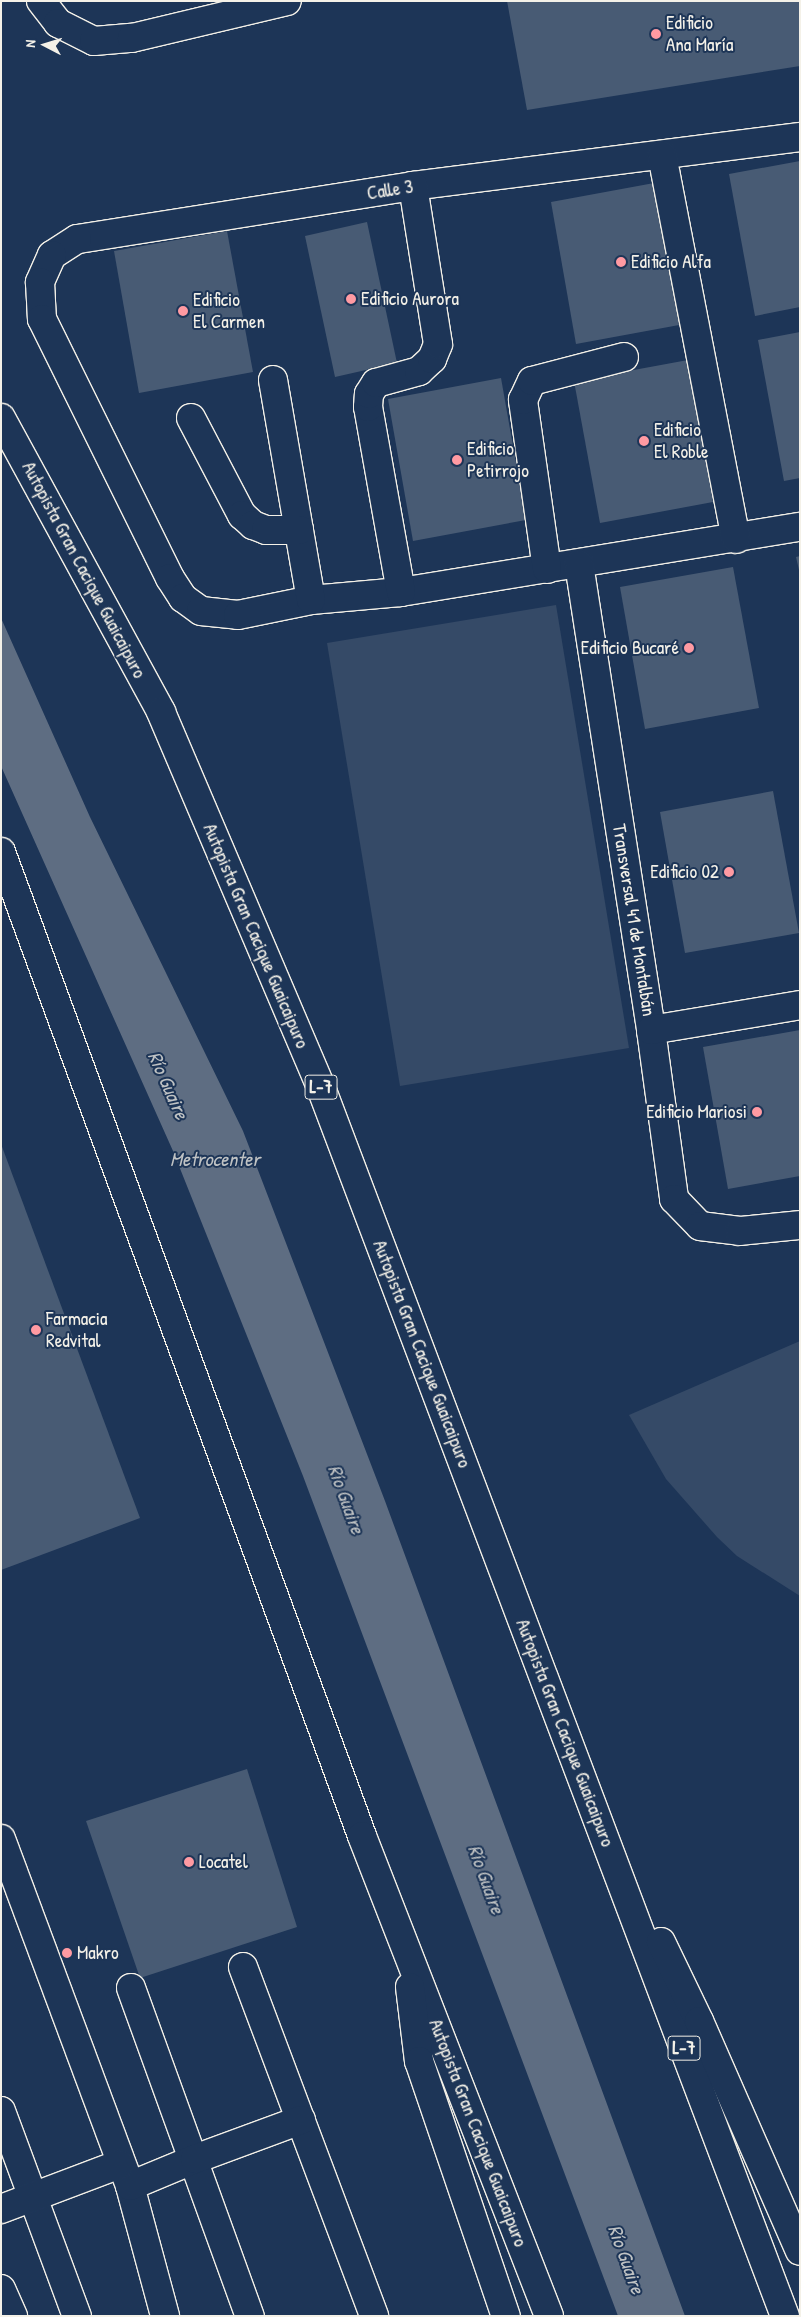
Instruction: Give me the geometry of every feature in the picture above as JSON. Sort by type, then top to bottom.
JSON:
[{"type":"main road","points":[[40,1],[58,23],[94,41],[132,38],[287,1]]},
{"type":"main road","name":"Calle 3","points":[[311,600],[238,615],[201,612],[184,598],[170,578],[42,319],[40,282],[52,255],[77,239],[413,186],[800,137]]},
{"type":"main road","points":[[662,155],[736,539]]},
{"type":"main road","points":[[401,592],[368,407],[369,394],[376,383],[420,371],[432,359],[438,344],[413,186]]},
{"type":"main road","points":[[547,568],[523,400],[532,381],[624,357]]},
{"type":"main road","points":[[272,380],[311,600],[401,592],[736,539],[800,527]]},
{"type":"main road","name":"Autopista Gran Cacique Guaicaipuro","points":[[1,418],[161,712],[320,1085],[785,2316]]},
{"type":"main road","points":[[192,418],[242,515],[253,525],[266,530],[299,530]]},
{"type":"main road","name":"Transversal 41 de Montalbán","points":[[579,564],[651,1030],[674,1199],[700,1226],[740,1231],[800,1225]]},
{"type":"main road","name":"Autopista Gran Cacique Guaicaipuro","points":[[1,852],[362,1836],[549,2316]]},
{"type":"main road","points":[[651,1030],[800,1005]]},
{"type":"main road","points":[[583,1781],[700,2021],[800,2251]]},
{"type":"main road","points":[[1,1839],[125,2175],[165,2316]]},
{"type":"main road","points":[[405,1946],[419,2061],[506,2316]]},
{"type":"main road","points":[[243,1967],[374,2316]]},
{"type":"main road","points":[[131,1988],[195,2159],[250,2316]]},
{"type":"main road","points":[[1,2111],[77,2316]]},
{"type":"main road","points":[[1,2209],[34,2196],[195,2159],[301,2120]]},
{"type":"main road","points":[[1,2289],[13,2316]]},
{"type":"shaded area","points":[[556,605],[629,1048],[400,1086],[327,643]]},
{"type":"shaded area","points":[[800,1341],[800,1596],[737,1556],[717,1537],[666,1479],[629,1415]]},
{"type":"water","name":"Metrocenter","points":[[1,618],[90,817],[243,1131],[385,1501],[685,2316],[618,2316],[303,1476],[173,1151],[1,766]]},
{"type":"building","name":"Edificio Ana María","points":[[507,1],[800,1],[800,66],[527,110]]},
{"type":"building","points":[[800,161],[800,307],[755,316],[729,174]]},
{"type":"building","name":"Edificio Alfa","points":[[665,181],[690,323],[576,344],[551,202]]},
{"type":"building","name":"Edificio Aurora","points":[[367,222],[397,363],[335,377],[305,236]]},
{"type":"building","name":"Edificio El Carmen","points":[[227,231],[253,372],[139,393],[114,251]]},
{"type":"building","points":[[800,332],[800,478],[784,481],[758,340]]},
{"type":"building","name":"Edificio El Roble","points":[[688,360],[713,502],[600,523],[574,381]]},
{"type":"building","name":"Edificio Petirrojo","points":[[501,378],[526,520],[413,541],[388,399]]},
{"type":"building","points":[[800,556],[800,570],[799,570],[796,557]]},
{"type":"building","name":"Edificio Bucaré","points":[[733,567],[759,708],[645,729],[620,587]]},
{"type":"building","name":"Edificio 02","points":[[773,791],[799,933],[685,953],[660,812]]},
{"type":"building","name":"Edificio Mariosi","points":[[800,1030],[800,1176],[728,1189],[703,1047]]},
{"type":"building","name":"Farmacia Redvital","points":[[1,1144],[140,1518],[1,1570]]},
{"type":"building","name":"Locatel","points":[[247,1769],[297,1927],[140,1978],[86,1821]]},
{"type":"place","name":"Edificio Ana María","points":[[656,34]]},
{"type":"place","name":"Edificio Alfa","points":[[621,262]]},
{"type":"place","name":"Edificio Aurora","points":[[351,299]]},
{"type":"place","name":"Edificio El Carmen","points":[[183,311]]},
{"type":"place","name":"Edificio El Roble","points":[[644,441]]},
{"type":"place","name":"Edificio Petirrojo","points":[[457,460]]},
{"type":"place","name":"Edificio Bucaré","points":[[689,648]]},
{"type":"place","name":"Edificio 02","points":[[729,872]]},
{"type":"place","name":"Edificio Mariosi","points":[[757,1112]]},
{"type":"place","name":"Farmacia Redvital","points":[[36,1330]]},
{"type":"place","name":"Locatel","points":[[189,1862]]},
{"type":"place","name":"Makro","points":[[67,1953]]},
{"type":"water label","name":"Río Guaire","points":[[169,1085]]},
{"type":"water label","name":"Río Guaire","points":[[347,1499]]},
{"type":"water label","name":"Río Guaire","points":[[487,1879]]},
{"type":"water label","name":"Río Guaire","points":[[627,2259]]}]
